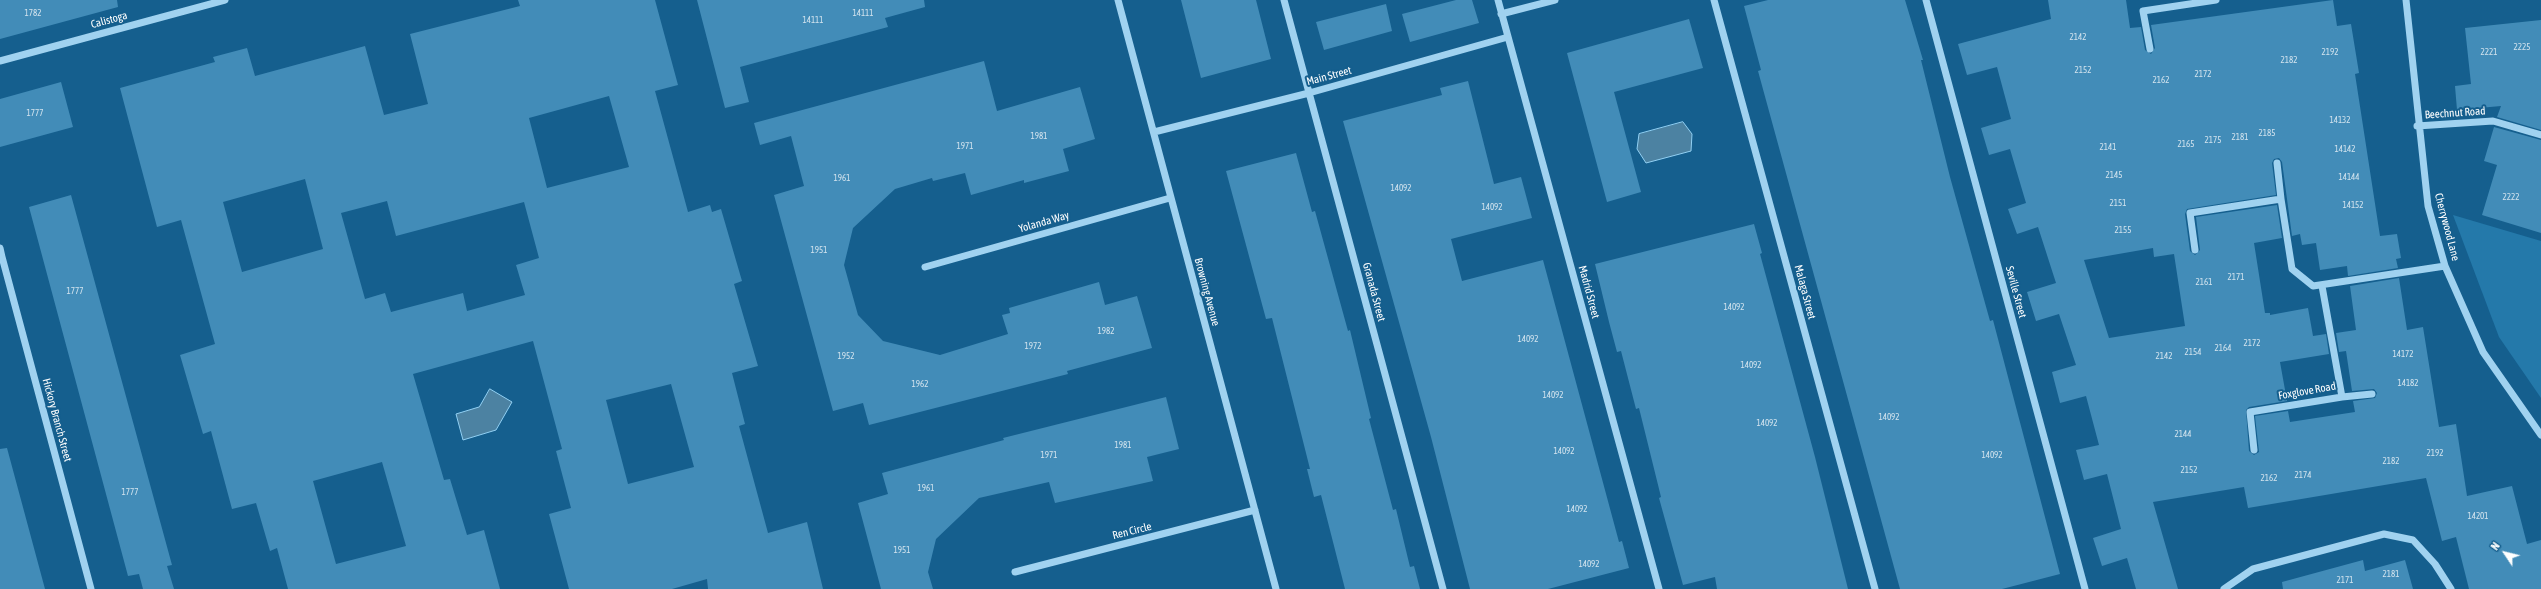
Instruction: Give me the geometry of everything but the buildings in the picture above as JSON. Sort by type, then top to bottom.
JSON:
[{"type":"street","name":"Calistoga","points":[[0,61],[224,0]]},
{"type":"street","name":"Browning Avenue","points":[[1118,0],[1276,589]]},
{"type":"street","name":"Granada Street","points":[[1284,0],[1442,589]]},
{"type":"street","name":"Madrid Street","points":[[1498,0],[1659,589]]},
{"type":"street","points":[[1502,14],[1555,0]]},
{"type":"street","name":"Malaga Street","points":[[1714,0],[1875,589]]},
{"type":"street","name":"Seville Street","points":[[1926,0],[2085,589]]},
{"type":"street","points":[[2150,49],[2143,11],[2216,0]]},
{"type":"street","name":"Cherrywood Lane","points":[[2406,0],[2418,126],[2428,206],[2445,266],[2483,352],[2541,435]]},
{"type":"street","name":"Main Street","points":[[1154,132],[1309,93],[1508,38]]},
{"type":"street","name":"Beechnut Road","points":[[2418,126],[2493,121],[2541,135]]},
{"type":"street","points":[[2277,163],[2292,269],[2314,286],[2322,286],[2445,266]]},
{"type":"street","name":"Yolanda Way","points":[[925,267],[1170,198]]},
{"type":"street","points":[[2196,250],[2190,213],[2282,200]]},
{"type":"street","name":"Hickory Branch Street","points":[[0,248],[1,257],[91,589]]},
{"type":"street","name":"Foxglove Road","points":[[2254,450],[2250,412],[2342,397],[2322,286]]},
{"type":"street","points":[[2342,397],[2372,394]]},
{"type":"street","name":"Ren Circle","points":[[1015,572],[1255,510]]},
{"type":"street","points":[[2224,589],[2253,569],[2384,534],[2413,540],[2435,564],[2451,589]]},
{"type":"shaded area","points":[[1683,122],[1692,134],[1691,151],[1646,163],[1637,149],[1639,134]]},
{"type":"shaded area","points":[[2453,215],[2541,241],[2541,398],[2499,337]]},
{"type":"shaded area","points":[[490,389],[512,402],[496,430],[463,440],[456,414],[479,407]]}]
